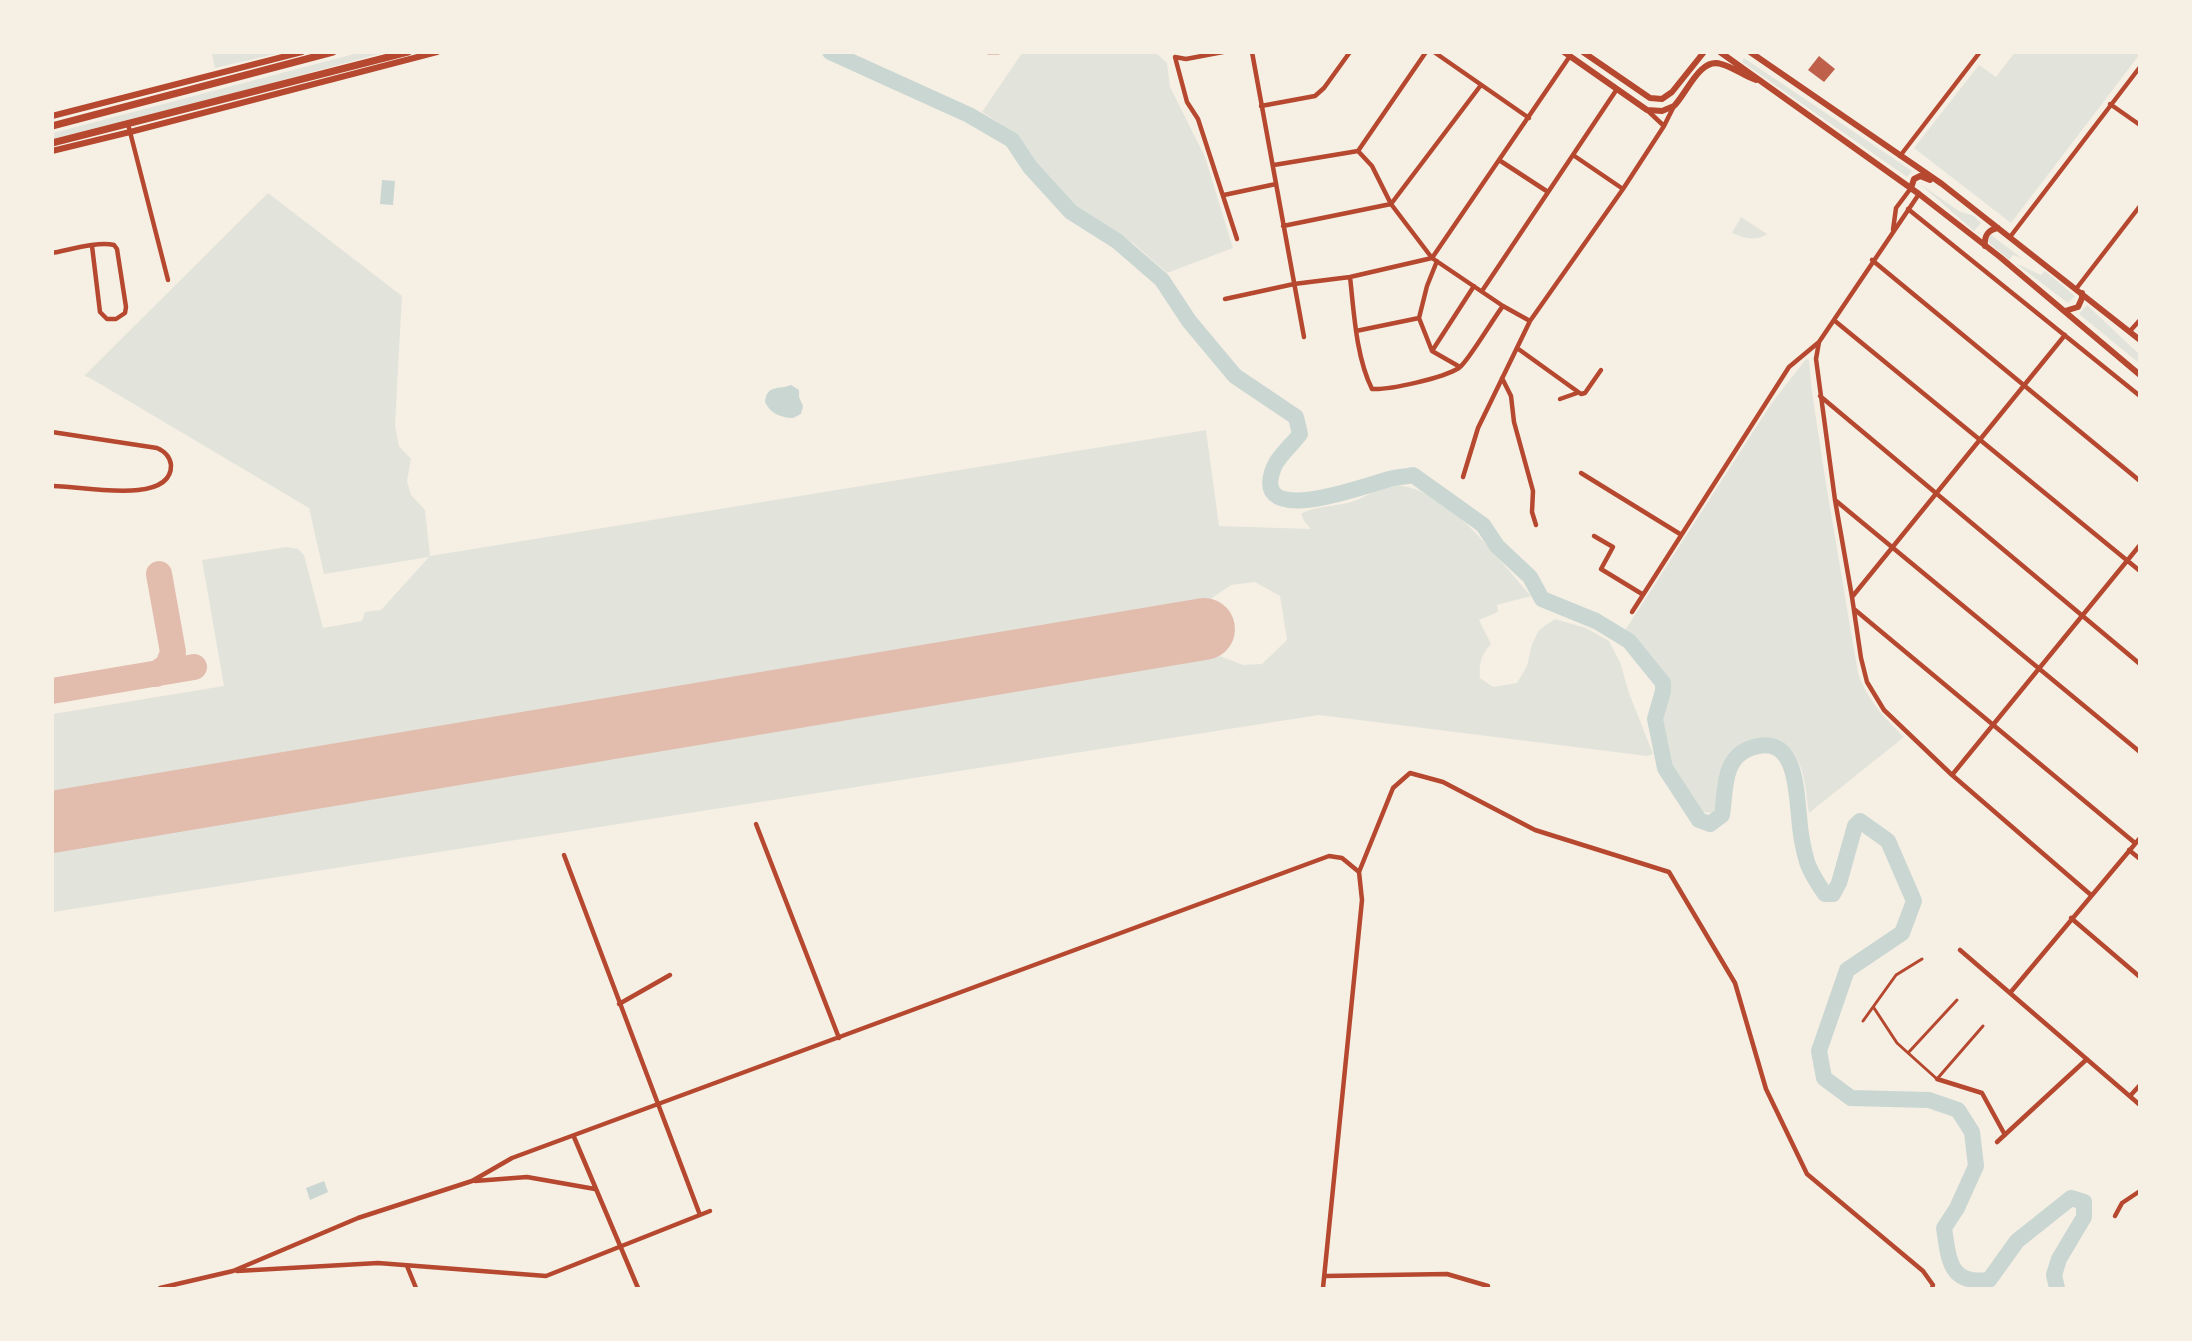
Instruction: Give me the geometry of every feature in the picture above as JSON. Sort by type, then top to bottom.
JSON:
[{"type":"main road","points":[[52,116],[303,52]]},
{"type":"main road","points":[[52,126],[333,52]]},
{"type":"main road","points":[[52,143],[408,52]]},
{"type":"main road","points":[[52,151],[437,52]]},
{"type":"main road","points":[[1583,52],[1643,94],[1657,99],[1672,92],[1704,52]]},
{"type":"main road","points":[[1720,52],[1919,194],[2065,311],[2139,375]]},
{"type":"main road","points":[[1750,52],[1942,184],[2139,340]]},
{"type":"main road","points":[[1567,54],[1647,110],[1662,111],[1674,105],[1702,69],[1711,63],[1720,63],[1743,76],[1762,82]]},
{"type":"main road","points":[[1911,188],[1914,179],[1920,176],[1942,184]]},
{"type":"main road","points":[[1985,246],[1984,239],[1987,233],[1998,228]]},
{"type":"main road","points":[[2065,311],[2078,307],[2082,298],[2079,291]]},
{"type":"street","points":[[988,52],[999,52]]},
{"type":"street","points":[[1170,52],[1175,57],[1186,102],[1198,119],[1237,239]]},
{"type":"street","points":[[1175,57],[1186,58],[1223,52]]},
{"type":"street","points":[[1252,52],[1304,338]]},
{"type":"street","points":[[1261,106],[1315,96],[1324,88],[1350,52]]},
{"type":"street","points":[[1274,165],[1358,152],[1426,52]]},
{"type":"street","points":[[1434,52],[1529,118]]},
{"type":"street","points":[[1900,156],[1980,52]]},
{"type":"street","points":[[1226,299],[1294,284],[1350,277],[1432,258],[1529,118],[1567,54]]},
{"type":"street","points":[[2010,237],[2139,67]]},
{"type":"street","points":[[1283,226],[1391,204],[1481,85]]},
{"type":"street","points":[[1482,291],[1617,89]]},
{"type":"street","points":[[2110,104],[2139,125]]},
{"type":"street","points":[[1463,477],[1478,428],[1530,321],[1623,189],[1664,126],[1674,105]]},
{"type":"street","points":[[1647,110],[1664,126]]},
{"type":"street","points":[[128,124],[168,280]]},
{"type":"street","points":[[1358,152],[1371,166],[1391,204],[1432,258],[1503,306],[1530,321]]},
{"type":"street","points":[[1573,155],[1623,189]]},
{"type":"street","points":[[1499,160],[1548,192]]},
{"type":"street","points":[[1224,195],[1276,184]]},
{"type":"street","points":[[1893,232],[1896,208],[1911,188]]},
{"type":"street","points":[[1632,612],[1789,367],[1819,342],[1835,321],[1872,260],[1919,194]]},
{"type":"street","points":[[2079,291],[2139,206]]},
{"type":"street","points":[[1908,209],[2139,396]]},
{"type":"street","points":[[52,253],[92,246],[111,244],[117,249],[126,307],[125,313],[116,319],[107,319],[100,312],[92,246]]},
{"type":"street","points":[[1872,260],[2139,481]]},
{"type":"street","points":[[1437,261],[1427,286],[1419,318],[1432,351],[1460,367]]},
{"type":"street","points":[[1350,277],[1356,331],[1372,389],[1383,390],[1439,376],[1460,367],[1503,306]]},
{"type":"street","points":[[1432,351],[1474,286]]},
{"type":"street","points":[[1356,331],[1419,318]]},
{"type":"street","points":[[2130,331],[2139,320]]},
{"type":"street","points":[[1835,321],[2139,571]]},
{"type":"street","points":[[1852,597],[2065,335]]},
{"type":"street","points":[[1819,342],[1816,359],[1820,396],[1835,500],[1867,682],[1884,710],[1953,775],[2091,895]]},
{"type":"street","points":[[1517,348],[1578,393]]},
{"type":"street","points":[[1560,399],[1585,393],[1601,370]]},
{"type":"street","points":[[1502,378],[1511,396],[1514,422],[1533,491],[1532,512],[1536,525]]},
{"type":"street","points":[[1820,396],[2139,664]]},
{"type":"street","points":[[52,432],[156,448],[167,454],[171,463],[169,473],[156,486],[122,493],[74,486],[52,486]]},
{"type":"street","points":[[1581,473],[1680,534]]},
{"type":"street","points":[[1835,500],[2139,752]]},
{"type":"street","points":[[1594,536],[1613,547],[1601,569],[1642,594]]},
{"type":"street","points":[[1953,775],[2139,545]]},
{"type":"street","points":[[1854,609],[2135,843]]},
{"type":"street","points":[[1323,1288],[1362,900],[1359,872],[1393,788],[1410,772],[1443,782],[1535,830],[1670,872],[1735,983],[1766,1089],[1807,1174],[1923,1271],[1933,1285],[1932,1288]]},
{"type":"street","points":[[756,824],[839,1038]]},
{"type":"street","points":[[2010,993],[2139,838]]},
{"type":"street","points":[[2129,850],[2139,859]]},
{"type":"street","points":[[564,855],[700,1215]]},
{"type":"street","points":[[160,1288],[233,1271],[358,1218],[472,1181],[512,1158],[1329,856],[1342,858],[1359,872]]},
{"type":"street","points":[[2071,918],[2139,976]]},
{"type":"street","points":[[1960,950],[2139,1105]]},
{"type":"street","points":[[1863,1021],[1896,975],[1922,959]]},
{"type":"street","points":[[619,1004],[670,975]]},
{"type":"street","points":[[1908,1053],[1957,1000]]},
{"type":"street","points":[[1874,1008],[1897,1043],[1937,1079],[1982,1093],[2005,1135]]},
{"type":"street","points":[[1937,1079],[1983,1026]]},
{"type":"street","points":[[1997,1142],[2087,1059]]},
{"type":"street","points":[[2130,1096],[2139,1085]]},
{"type":"street","points":[[574,1137],[638,1288]]},
{"type":"street","points":[[472,1181],[527,1177],[595,1189]]},
{"type":"street","points":[[2115,1216],[2122,1203],[2139,1191]]},
{"type":"street","points":[[233,1271],[378,1263],[546,1276],[710,1211]]},
{"type":"street","points":[[407,1266],[416,1288]]},
{"type":"street","points":[[1324,1276],[1447,1274],[1488,1286]]},
{"type":"shaded area","points":[[212,52],[279,53],[215,68]]},
{"type":"shaded area","points":[[2015,52],[2140,54],[2011,223],[1914,148],[1979,65],[1996,77]]},
{"type":"shaded area","points":[[358,53],[382,53],[53,139],[53,133]]},
{"type":"shaded area","points":[[1022,53],[1156,53],[1167,63],[1170,87],[1205,157],[1233,248],[1167,273],[1133,243],[1076,208],[1039,168],[1017,134],[982,112]]},
{"type":"shaded area","points":[[1744,58],[1912,171],[1907,177],[1742,62]]},
{"type":"shaded area","points":[[382,180],[395,181],[393,205],[380,204]]},
{"type":"shaded area","points":[[1920,184],[1959,211],[1974,216],[1981,223],[1974,231]]},
{"type":"shaded area","points":[[268,193],[402,296],[395,425],[399,446],[411,459],[407,481],[411,495],[425,510],[430,556],[1206,430],[1219,526],[1311,529],[1301,514],[1313,509],[1354,501],[1382,488],[1392,486],[1412,488],[1450,510],[1487,545],[1531,596],[1497,605],[1498,612],[1479,620],[1491,644],[1481,660],[1480,678],[1493,687],[1517,683],[1527,666],[1532,644],[1539,630],[1555,619],[1586,628],[1609,641],[1620,662],[1629,693],[1653,754],[1647,756],[1319,715],[53,912],[53,846],[1217,655],[1243,665],[1262,664],[1287,640],[1280,596],[1255,582],[1231,585],[1209,600],[53,792],[53,714],[224,686],[202,560],[287,547],[298,549],[304,555],[323,628],[362,621],[365,612],[381,610],[429,557],[324,574],[309,508],[84,376]]},
{"type":"shaded area","points":[[1741,217],[1767,234],[1754,239],[1732,233]]},
{"type":"shaded area","points":[[1991,235],[2023,259],[2013,255],[2009,260],[1987,241]]},
{"type":"shaded area","points":[[2015,263],[2041,275],[2045,271],[2075,296],[2068,303]]},
{"type":"shaded area","points":[[2087,305],[2139,354],[2139,363],[2079,314]]},
{"type":"shaded area","points":[[1806,359],[1809,360],[1826,484],[1858,673],[1866,692],[1877,708],[1904,737],[1809,813],[1803,776],[1795,755],[1787,747],[1777,742],[1763,739],[1749,741],[1736,749],[1726,762],[1713,813],[1703,812],[1695,804],[1674,770],[1664,745],[1661,716],[1668,684],[1638,645],[1624,632],[1771,404]]},
{"type":"shaded area","points":[[791,385],[799,390],[803,406],[801,414],[793,418],[776,414],[765,402],[771,390]]},
{"type":"shaded area","points":[[324,1181],[328,1192],[310,1200],[306,1188]]},
{"type":"building","points":[[1819,56],[1835,69],[1824,82],[1808,70]]},
{"type":"waterway","points":[[830,52],[969,115],[1012,140],[1030,167],[1071,212],[1117,241],[1162,280],[1189,321],[1235,376],[1296,417],[1300,434],[1274,467],[1270,486],[1277,496],[1292,500],[1312,499],[1413,475],[1483,525],[1497,546],[1530,577],[1542,599],[1596,621],[1629,641],[1663,683],[1655,719],[1665,768],[1699,820],[1710,824],[1722,815],[1727,776],[1735,759],[1751,748],[1766,745],[1777,748],[1785,755],[1791,766],[1806,857],[1813,875],[1825,894],[1833,894],[1839,883],[1855,826],[1860,821],[1888,841],[1914,901],[1902,933],[1847,970],[1819,1051],[1824,1078],[1851,1098],[1929,1100],[1958,1110],[1972,1132],[1976,1166],[1957,1208],[1944,1228],[1953,1268],[1966,1278],[1976,1281],[1989,1280],[2017,1241],[2071,1198],[2084,1202],[2084,1217],[2059,1259],[2054,1275],[2057,1288]]},
{"type":"taxiway","points":[[156,674],[168,666],[173,652],[159,574]]},
{"type":"taxiway","points":[[52,691],[194,667]]},
{"type":"runway","points":[[52,822],[1204,629]]}]
